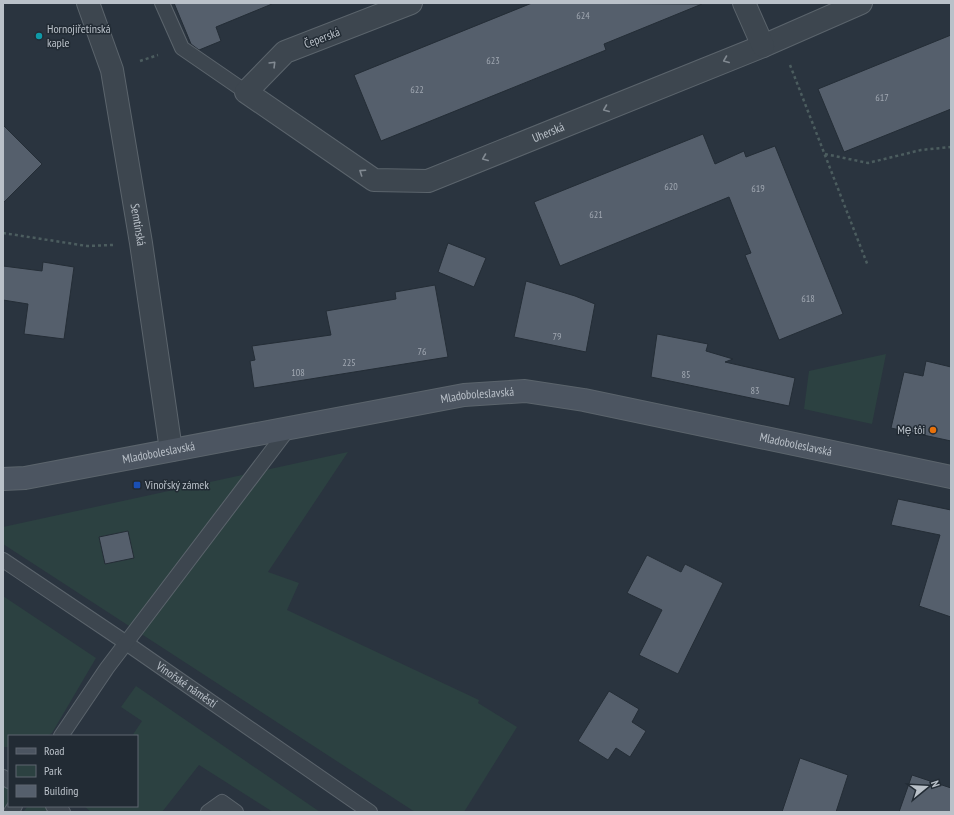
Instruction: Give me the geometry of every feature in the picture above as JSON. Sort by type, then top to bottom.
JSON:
[{"type":"main road","name":"Mladoboleslavská","points":[[3,479],[26,478],[464,395],[525,392],[584,400],[951,477]]},
{"type":"street","name":"Semtínská","points":[[88,3],[112,70],[141,243],[171,450]]},
{"type":"street","name":"Čeperská","points":[[246,92],[285,52],[411,3]]},
{"type":"street","points":[[744,3],[771,42]]},
{"type":"street","name":"Uherská","points":[[246,92],[374,180],[428,181],[771,42],[861,3]]},
{"type":"lane","points":[[162,3],[182,48],[246,92]]},
{"type":"lane","points":[[62,735],[107,668],[289,428]]},
{"type":"lane","name":"Vinořské náměstí","points":[[3,560],[127,643],[370,812]]},
{"type":"lane","points":[[208,812],[222,802],[236,812]]},
{"type":"path","points":[[771,42],[825,154],[868,266]]},
{"type":"path","points":[[112,70],[182,48]]},
{"type":"path","points":[[825,154],[868,163],[921,150],[951,146]]},
{"type":"path","points":[[3,233],[87,246],[141,243]]},
{"type":"green space","points":[[886,354],[872,424],[804,409],[809,371]]},
{"type":"green space","points":[[348,452],[268,572],[299,583],[287,610],[479,700],[478,703],[517,727],[464,812],[415,812],[3,544],[3,527]],"holes":[[[99,538],[133,558],[105,564]]]},
{"type":"green space","points":[[3,596],[96,658],[52,733],[49,735],[8,735],[8,747],[3,747]]},
{"type":"green space","points":[[136,686],[320,812],[273,812],[199,765],[162,812],[91,812],[85,807],[138,807],[138,735],[133,735],[142,721],[121,707]]},
{"type":"green space","points":[[3,782],[8,785],[8,807],[8,812],[3,812]]},
{"type":"green space","points":[[27,807],[51,807],[59,812],[23,812]]},
{"type":"building","points":[[174,3],[272,4],[216,27],[221,41],[199,50],[191,44]]},
{"type":"building","points":[[532,3],[702,4],[604,44],[606,50],[381,141],[354,75]]},
{"type":"building","points":[[951,35],[951,109],[844,152],[818,89]]},
{"type":"building","points":[[3,125],[42,164],[3,203]]},
{"type":"building","points":[[703,134],[715,164],[744,151],[746,157],[775,146],[843,314],[779,340],[745,255],[751,253],[729,197],[560,266],[534,202]]},
{"type":"building","points":[[448,243],[486,258],[474,287],[438,272]]},
{"type":"building","points":[[43,262],[74,267],[64,339],[24,334],[28,304],[3,300],[3,266],[42,271]]},
{"type":"building","points":[[526,281],[575,296],[595,304],[586,352],[514,337]]},
{"type":"building","points":[[435,285],[448,357],[254,388],[250,361],[255,360],[252,346],[331,335],[326,311],[396,299],[395,292]]},
{"type":"building","points":[[657,334],[708,344],[706,351],[733,359],[725,362],[795,378],[789,406],[651,377]]},
{"type":"building","points":[[926,361],[951,367],[951,441],[891,428],[904,372],[923,376]]},
{"type":"building","points":[[898,499],[951,510],[951,617],[919,606],[940,535],[891,525]]},
{"type":"building","points":[[128,531],[134,558],[105,564],[99,537]]},
{"type":"building","points":[[647,555],[681,572],[685,564],[723,583],[678,674],[639,655],[662,610],[627,593]]},
{"type":"building","points":[[609,691],[639,709],[632,722],[646,731],[630,757],[616,748],[608,760],[578,741]]},
{"type":"building","points":[[800,758],[848,775],[836,812],[782,812]]},
{"type":"building","points":[[912,775],[951,788],[951,812],[899,812]]},
{"type":"place","name":"Hornojiřetínská kaple","points":[[39,36]]},
{"type":"place","name":"Mẹ tôi","points":[[933,430]]},
{"type":"place","name":"Vinořský zámek","points":[[137,485]]}]
